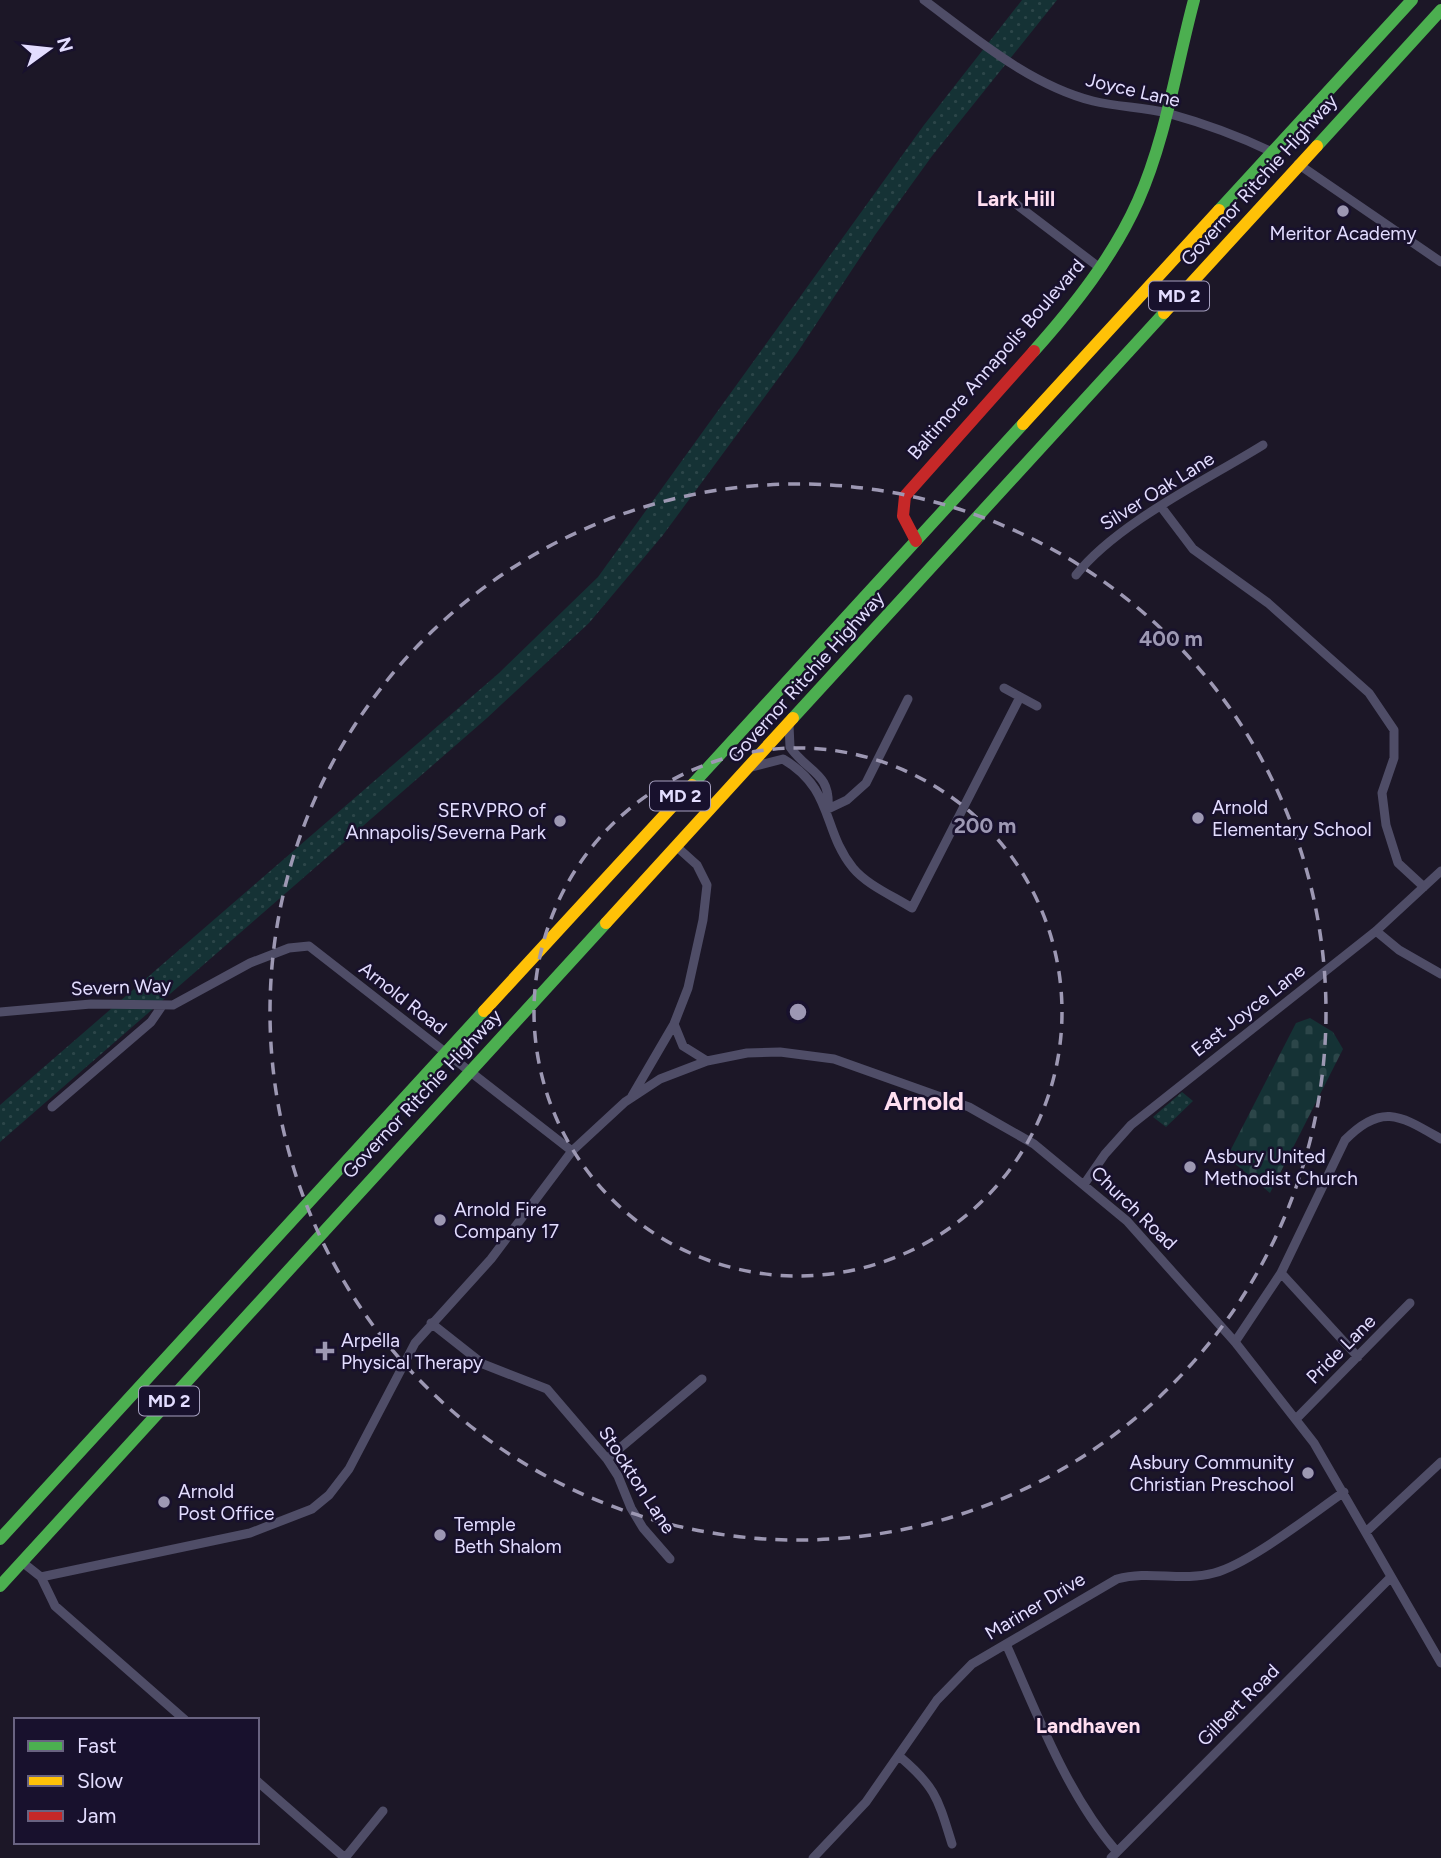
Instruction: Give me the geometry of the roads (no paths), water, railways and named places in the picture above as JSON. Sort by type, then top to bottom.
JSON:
[{"type":"main road","name":"Baltimore Annapolis Boulevard","points":[[916,582],[923,551],[903,516],[905,496],[1049,331],[1100,268],[1125,227],[1146,180],[1194,0]]},
{"type":"main road","name":"Governor Ritchie Highway","points":[[0,1539],[1412,0]]},
{"type":"main road","name":"Governor Ritchie Highway","points":[[0,1586],[1441,10]]},
{"type":"main road","points":[[1298,164],[1287,155],[1289,147],[1318,113],[1330,89]]},
{"type":"main road","points":[[1259,208],[1280,170],[1280,162],[1272,152]]},
{"type":"street","name":"Joyce Lane","points":[[924,0],[1007,62],[1069,92],[1093,101],[1166,113],[1250,141],[1272,152]]},
{"type":"street","points":[[1298,164],[1441,262]]},
{"type":"street","points":[[1016,204],[1100,268]]},
{"type":"street","name":"Silver Oak Lane","points":[[1076,575],[1094,553],[1264,445]]},
{"type":"street","points":[[1162,508],[1193,550],[1268,603],[1369,694],[1394,730],[1394,758],[1382,793],[1385,825],[1398,863],[1424,887]]},
{"type":"street","points":[[1004,688],[1037,706]]},
{"type":"street","points":[[789,725],[790,747],[827,787],[833,832],[852,867],[862,877],[912,908],[1020,697]]},
{"type":"street","points":[[828,809],[847,800],[866,783],[908,699]]},
{"type":"street","points":[[750,767],[783,760],[813,786],[828,809]]},
{"type":"street","points":[[41,1577],[250,1533],[312,1509],[330,1495],[349,1469],[402,1366],[432,1323],[491,1259],[572,1151],[631,1098],[674,1024],[688,988],[708,896],[707,885],[697,865],[677,847]]},
{"type":"street","name":"East Joyce Lane","points":[[1085,1183],[1131,1125],[1376,931],[1441,871]]},
{"type":"street","points":[[1376,931],[1398,950],[1441,974]]},
{"type":"street","name":"Arnold Road","points":[[273,953],[301,946],[314,949],[572,1151]]},
{"type":"street","name":"Severn Way","points":[[0,1012],[91,1004],[162,1006],[183,1002],[232,972],[273,953]]},
{"type":"street","points":[[52,1107],[151,1022],[162,1006]]},
{"type":"street","points":[[674,1024],[683,1046],[707,1061]]},
{"type":"street","name":"Church Road","points":[[631,1098],[660,1079],[707,1061],[747,1053],[780,1052],[834,1059],[886,1076],[969,1107],[1034,1144],[1085,1183],[1168,1263],[1296,1419],[1344,1492],[1441,1663]]},
{"type":"street","points":[[1235,1342],[1281,1273],[1345,1140],[1360,1125],[1374,1117],[1391,1115],[1441,1139]]},
{"type":"street","points":[[1281,1273],[1358,1357]]},
{"type":"street","name":"Pride Lane","points":[[1296,1419],[1410,1303]]},
{"type":"street","name":"Stockton Lane","points":[[432,1323],[483,1364],[547,1389],[576,1419],[607,1459],[643,1528],[670,1559]]},
{"type":"street","points":[[607,1459],[702,1379]]},
{"type":"street","points":[[1367,1531],[1441,1462]]},
{"type":"street","name":"Mariner Drive","points":[[813,1858],[866,1802],[937,1700],[972,1664],[1117,1579],[1139,1573],[1193,1577],[1217,1573],[1242,1560],[1344,1492]]},
{"type":"street","points":[[22,1562],[41,1577],[55,1606],[183,1718]]},
{"type":"street","name":"Gilbert Road","points":[[1114,1855],[1391,1577]]},
{"type":"street","points":[[1006,1644],[1079,1799],[1114,1855]]},
{"type":"street","points":[[899,1756],[924,1777],[935,1792],[952,1844]]},
{"type":"street","points":[[259,1783],[345,1858],[383,1811]]},
{"type":"place","name":"Meritor Academy","points":[[1343,211]]},
{"type":"place","name":"Arnold Elementary School","points":[[1198,818]]},
{"type":"place","name":"SERVPRO of Annapolis/Severna Park","points":[[560,821]]},
{"type":"place","name":"Asbury United Methodist Church","points":[[1190,1167]]},
{"type":"place","name":"Arnold Fire Company 17","points":[[440,1220]]},
{"type":"place","name":"Arpella Physical Therapy","points":[[325,1351]]},
{"type":"place","name":"Asbury Community Christian Preschool","points":[[1308,1473]]},
{"type":"place","name":"Arnold Post Office","points":[[164,1502]]},
{"type":"place","name":"Temple Beth Shalom","points":[[440,1535]]},
{"type":"district","name":"Lark Hill","points":[[1016,198]]},
{"type":"district","name":"Arnold","points":[[924,1101]]},
{"type":"district","name":"Landhaven","points":[[1088,1725]]}]
